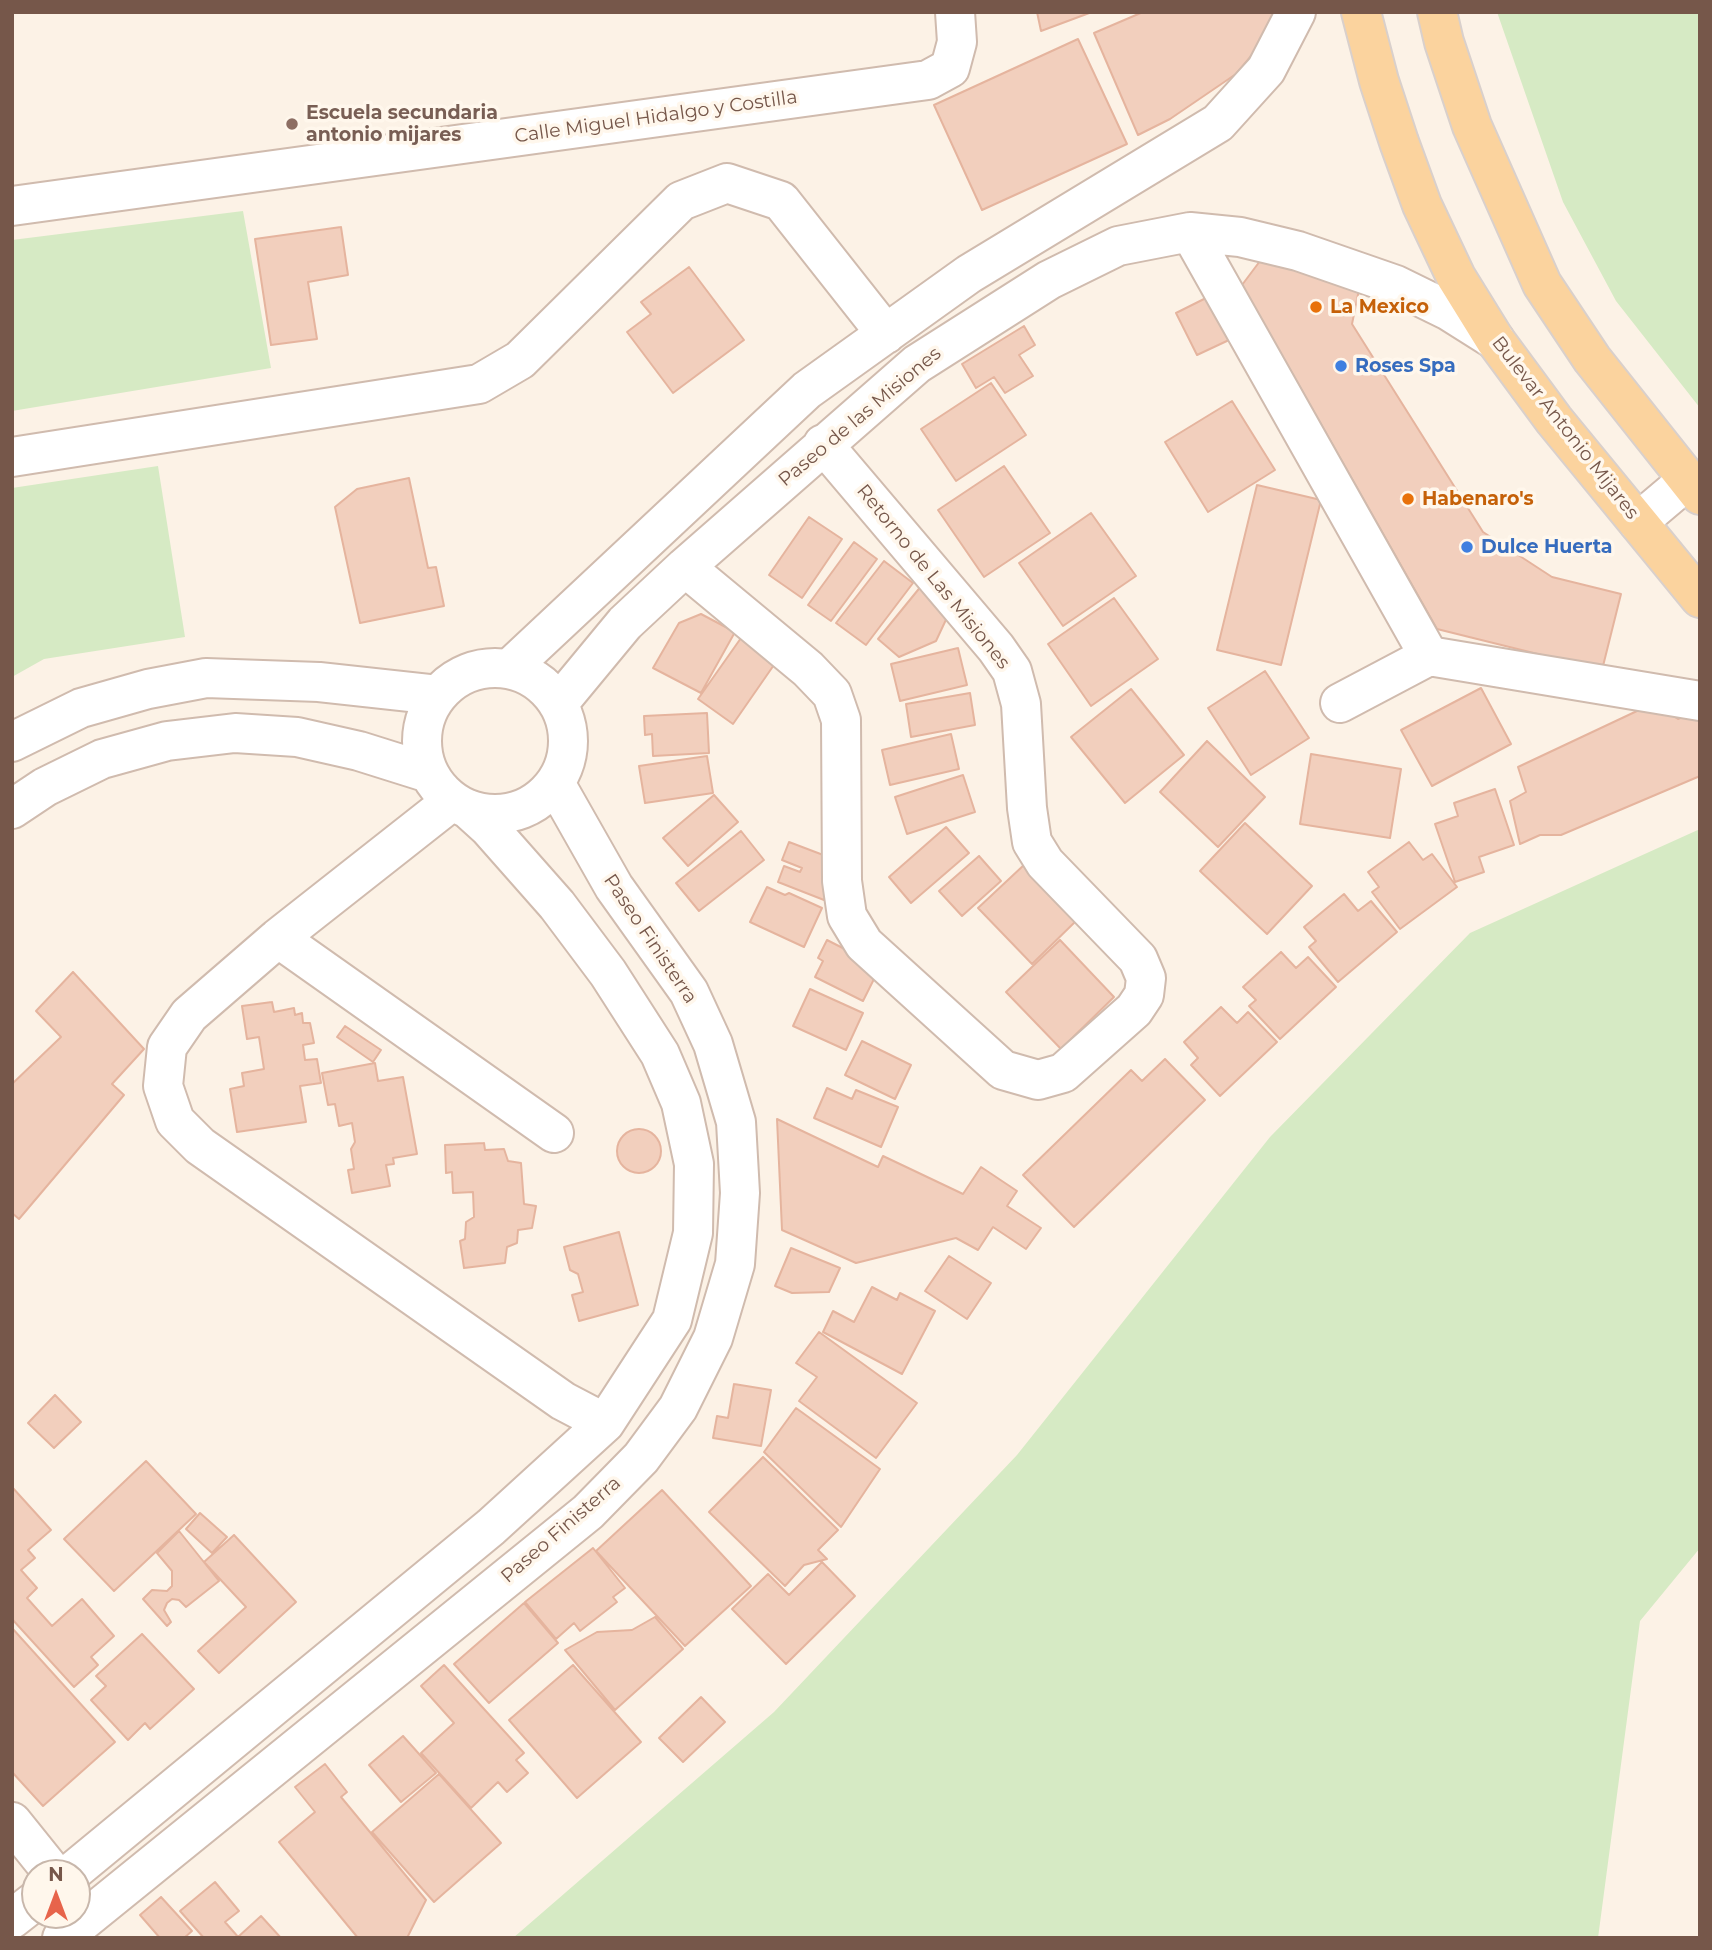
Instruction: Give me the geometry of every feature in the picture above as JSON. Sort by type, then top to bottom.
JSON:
[{"type":"main road","name":"Bulevar Antonio Mijares","points":[[1361,12],[1382,94],[1422,205],[1456,277],[1495,340],[1554,420],[1700,597]]},
{"type":"main road","points":[[1437,12],[1444,42],[1472,126],[1542,284],[1592,359],[1694,487]]},
{"type":"street","name":"Calle Miguel Hidalgo y Costilla","points":[[12,206],[928,80],[950,68],[957,42],[954,12]]},
{"type":"street","points":[[509,669],[807,390],[969,274],[1219,124],[1266,70],[1296,12]]},
{"type":"street","points":[[12,457],[479,384],[520,360],[681,201],[727,183],[781,201],[886,334]]},
{"type":"street","points":[[1190,232],[1429,656]]},
{"type":"street","name":"Paseo de las Misiones","points":[[558,704],[625,623],[823,444],[917,365],[1049,281],[1118,246],[1190,232],[1240,237],[1298,251],[1396,285],[1450,311],[1495,340]]},
{"type":"street","name":"Retorno de Las Misiones","points":[[685,567],[808,668],[832,694],[841,720],[842,881],[847,916],[864,944],[1003,1070],[1038,1080],[1063,1073],[1134,1010],[1143,995],[1146,978],[1138,959],[1045,863],[1032,842],[1027,808],[1021,704],[1012,671],[823,444]]},
{"type":"street","points":[[1638,522],[1694,487]]},
{"type":"street","points":[[1340,703],[1429,656],[1700,701]]},
{"type":"street","points":[[12,809],[45,787],[102,759],[167,741],[235,733],[297,737],[359,751],[449,794],[500,814],[531,805],[555,783],[566,758],[568,730],[558,704],[537,681],[509,669],[489,668],[470,672],[453,681],[438,695],[425,719],[422,746],[449,794],[489,828],[557,905],[608,973],[660,1054],[681,1103],[694,1164],[693,1233],[672,1320],[605,1423],[491,1527],[88,1859]]},
{"type":"street","points":[[12,742],[81,708],[148,689],[206,678],[319,681],[438,695]]},
{"type":"street","name":"Paseo Finisterra","points":[[62,1938],[588,1511],[641,1458],[678,1408],[713,1338],[735,1264],[740,1193],[736,1122],[713,1044],[689,992],[614,887],[555,783]]},
{"type":"street","points":[[449,794],[189,1015],[167,1047],[163,1086],[175,1121],[200,1146],[563,1402],[605,1423]]},
{"type":"street","points":[[278,938],[554,1133]]},
{"type":"street","points":[[12,1822],[42,1859]]},
{"type":"green space","points":[[1497,12],[1700,12],[1700,408],[1616,301],[1563,202]]},
{"type":"green space","points":[[243,211],[271,368],[12,411],[12,240]]},
{"type":"green space","points":[[158,466],[185,637],[44,659],[12,677],[12,488]]},
{"type":"green space","points":[[1700,829],[1700,1548],[1640,1621],[1598,1938],[513,1938],[774,1712],[1017,1455],[1270,1137],[1470,933]]},
{"type":"building","points":[[1037,12],[1092,12],[1041,31]]},
{"type":"building","points":[[1143,12],[1288,12],[1236,74],[1170,119],[1138,135],[1094,33]]},
{"type":"building","points":[[1078,39],[1127,144],[982,210],[934,105]]},
{"type":"building","points":[[341,227],[348,275],[308,282],[317,339],[271,345],[255,239]]},
{"type":"building","points":[[1260,261],[1361,280],[1352,324],[1483,532],[1552,577],[1621,594],[1602,670],[1437,629],[1242,285]]},
{"type":"building","points":[[689,267],[744,340],[673,393],[627,332],[651,314],[641,302]]},
{"type":"building","points":[[1208,297],[1229,340],[1197,355],[1176,313]]},
{"type":"building","points":[[1024,326],[1035,345],[1019,355],[1033,376],[1005,393],[994,377],[976,388],[962,364]]},
{"type":"building","points":[[991,383],[1026,435],[956,481],[921,429]]},
{"type":"building","points":[[1232,401],[1275,470],[1208,512],[1165,442]]},
{"type":"building","points":[[1004,466],[1050,533],[984,577],[938,510]]},
{"type":"building","points":[[409,478],[428,568],[436,567],[444,606],[360,623],[335,507],[357,489]]},
{"type":"building","points":[[1257,485],[1321,500],[1281,665],[1217,650]]},
{"type":"building","points":[[1091,513],[1136,576],[1063,626],[1019,563]]},
{"type":"building","points":[[809,517],[842,539],[802,598],[769,575]]},
{"type":"building","points":[[854,542],[877,559],[831,621],[808,605]]},
{"type":"building","points":[[884,561],[913,583],[866,645],[836,623]]},
{"type":"building","points":[[922,585],[951,609],[936,641],[899,657],[878,639]]},
{"type":"building","points":[[1114,598],[1158,659],[1091,706],[1048,644]]},
{"type":"building","points":[[701,614],[735,632],[701,693],[653,668],[679,623]]},
{"type":"building","points":[[741,638],[776,662],[733,724],[698,699]]},
{"type":"building","points":[[958,648],[967,685],[900,701],[891,664]]},
{"type":"building","points":[[1265,671],[1309,738],[1251,775],[1208,708]]},
{"type":"building","points":[[1481,688],[1511,744],[1432,786],[1401,730]]},
{"type":"building","points":[[1131,689],[1184,755],[1125,803],[1071,737]]},
{"type":"building","points":[[970,693],[975,725],[911,737],[906,704]]},
{"type":"building","points":[[1654,703],[1678,719],[1700,709],[1700,776],[1561,835],[1540,835],[1520,844],[1510,801],[1526,792],[1518,767]]},
{"type":"building","points":[[707,713],[709,753],[653,756],[652,734],[645,735],[644,716]]},
{"type":"building","points":[[951,734],[959,769],[890,785],[882,750]]},
{"type":"building","points":[[1207,741],[1265,797],[1218,847],[1160,792]]},
{"type":"building","points":[[1311,754],[1401,769],[1390,838],[1300,824]]},
{"type":"building","points":[[707,756],[713,793],[645,803],[639,766]]},
{"type":"building","points":[[963,775],[975,812],[907,834],[895,797]]},
{"type":"building","points":[[1495,789],[1514,845],[1479,857],[1484,872],[1455,882],[1435,824],[1458,816],[1454,803]]},
{"type":"building","points":[[714,795],[738,822],[688,866],[663,838]]},
{"type":"building","points":[[1245,823],[1312,886],[1267,934],[1200,871]]},
{"type":"building","points":[[946,827],[969,853],[911,903],[889,877]]},
{"type":"building","points":[[741,831],[764,860],[699,911],[676,883]]},
{"type":"building","points":[[789,842],[839,861],[824,900],[778,882],[784,866],[800,872],[802,868],[782,860]]},
{"type":"building","points":[[1409,842],[1423,860],[1432,854],[1457,887],[1400,929],[1372,892],[1379,887],[1368,872]]},
{"type":"building","points":[[979,856],[1001,881],[962,916],[939,891]]},
{"type":"building","points":[[1025,864],[1078,919],[1032,964],[978,908]]},
{"type":"building","points":[[767,887],[785,895],[789,893],[822,908],[804,947],[750,922]]},
{"type":"building","points":[[1344,894],[1358,911],[1371,901],[1397,932],[1338,982],[1309,947],[1316,941],[1304,927]]},
{"type":"building","points":[[827,940],[880,967],[863,1001],[815,977],[823,961],[818,958]]},
{"type":"building","points":[[1060,940],[1114,997],[1061,1049],[1006,992]]},
{"type":"building","points":[[1281,952],[1296,968],[1308,957],[1336,987],[1280,1039],[1249,1006],[1256,1000],[1243,987]]},
{"type":"building","points":[[73,972],[144,1049],[112,1084],[124,1095],[19,1219],[12,1213],[12,1084],[61,1037],[36,1011]]},
{"type":"building","points":[[810,989],[863,1013],[846,1050],[793,1026]]},
{"type":"building","points":[[272,1002],[274,1012],[294,1008],[295,1015],[302,1013],[303,1023],[310,1023],[314,1043],[303,1045],[305,1060],[317,1059],[321,1083],[300,1086],[306,1122],[237,1132],[230,1089],[244,1086],[242,1073],[264,1069],[259,1037],[247,1039],[242,1006]]},
{"type":"building","points":[[1221,1007],[1237,1023],[1248,1012],[1277,1042],[1220,1096],[1191,1065],[1198,1058],[1184,1042]]},
{"type":"building","points":[[345,1026],[381,1050],[373,1062],[337,1037]]},
{"type":"building","points":[[862,1041],[911,1065],[895,1099],[845,1075]]},
{"type":"building","points":[[1165,1059],[1205,1100],[1074,1227],[1023,1175],[1131,1070],[1142,1081]]},
{"type":"building","points":[[375,1063],[378,1081],[403,1077],[417,1154],[393,1158],[394,1164],[386,1165],[390,1186],[352,1193],[348,1170],[354,1169],[351,1149],[355,1142],[352,1123],[339,1126],[335,1104],[328,1105],[322,1073]]},
{"type":"building","points":[[827,1088],[852,1099],[856,1090],[898,1107],[881,1147],[814,1118]]},
{"type":"building","points":[[777,1119],[878,1167],[883,1156],[963,1194],[981,1167],[1017,1191],[1007,1206],[1041,1228],[1026,1249],[993,1227],[978,1250],[956,1238],[856,1263],[782,1230]]},
{"type":"building","points":[[639,1129],[655,1135],[661,1151],[655,1167],[639,1173],[623,1167],[617,1151],[623,1135]]},
{"type":"building","points":[[484,1143],[485,1150],[504,1149],[508,1161],[521,1163],[524,1204],[536,1206],[532,1228],[518,1230],[517,1243],[507,1247],[505,1263],[464,1268],[460,1241],[465,1239],[466,1222],[474,1217],[473,1192],[453,1193],[452,1172],[446,1173],[445,1145]]},
{"type":"building","points":[[619,1232],[638,1305],[579,1321],[572,1295],[583,1292],[578,1274],[570,1270],[564,1247]]},
{"type":"building","points":[[791,1248],[840,1268],[829,1292],[792,1293],[775,1286]]},
{"type":"building","points":[[949,1256],[991,1283],[967,1319],[925,1291]]},
{"type":"building","points":[[872,1287],[897,1300],[900,1293],[935,1311],[902,1374],[823,1332],[833,1311],[854,1322]]},
{"type":"building","points":[[819,1332],[917,1403],[876,1458],[799,1401],[817,1377],[796,1363]]},
{"type":"building","points":[[734,1384],[771,1390],[761,1446],[713,1438],[717,1416],[728,1418]]},
{"type":"building","points":[[55,1395],[81,1422],[54,1448],[28,1423]]},
{"type":"building","points":[[796,1408],[880,1469],[841,1527],[764,1452]]},
{"type":"building","points":[[763,1457],[838,1530],[818,1550],[827,1559],[804,1565],[785,1586],[709,1512]]},
{"type":"building","points":[[146,1461],[196,1514],[114,1591],[64,1539]]},
{"type":"building","points":[[12,1487],[51,1530],[28,1550],[35,1558],[21,1570],[37,1588],[27,1598],[52,1626],[82,1599],[114,1636],[91,1657],[98,1665],[74,1687],[12,1619]]},
{"type":"building","points":[[662,1490],[751,1586],[685,1646],[596,1551]]},
{"type":"building","points":[[200,1513],[227,1537],[212,1553],[186,1529]]},
{"type":"building","points":[[179,1531],[219,1581],[186,1607],[179,1600],[172,1599],[167,1603],[164,1610],[171,1622],[167,1626],[143,1599],[152,1590],[167,1591],[172,1586],[172,1571],[157,1553]]},
{"type":"building","points":[[234,1535],[296,1602],[219,1673],[198,1651],[246,1607],[204,1562]]},
{"type":"building","points":[[593,1548],[625,1588],[613,1597],[617,1602],[580,1631],[574,1623],[556,1639],[525,1602]]},
{"type":"building","points":[[822,1562],[855,1596],[786,1664],[732,1609],[768,1574],[789,1595]]},
{"type":"building","points":[[524,1603],[558,1643],[489,1703],[454,1664]]},
{"type":"building","points":[[655,1617],[683,1649],[615,1710],[565,1650],[597,1632],[632,1630]]},
{"type":"building","points":[[12,1628],[115,1742],[43,1806],[12,1772]]},
{"type":"building","points":[[142,1634],[194,1689],[150,1729],[145,1723],[128,1740],[91,1700],[106,1686],[96,1676]]},
{"type":"building","points":[[444,1665],[524,1753],[516,1760],[528,1773],[507,1792],[498,1782],[471,1808],[421,1753],[454,1723],[421,1686]]},
{"type":"building","points":[[573,1665],[641,1742],[577,1798],[509,1720]]},
{"type":"building","points":[[701,1697],[725,1722],[683,1762],[659,1738]]},
{"type":"building","points":[[403,1736],[436,1773],[401,1802],[369,1765]]},
{"type":"building","points":[[325,1764],[347,1792],[341,1797],[426,1900],[407,1938],[358,1938],[279,1842],[315,1812],[295,1787]]},
{"type":"building","points":[[439,1774],[501,1843],[434,1902],[372,1832]]},
{"type":"building","points":[[215,1882],[239,1911],[225,1922],[239,1938],[204,1938],[180,1911]]},
{"type":"building","points":[[161,1897],[192,1931],[184,1938],[160,1938],[140,1915]]},
{"type":"building","points":[[261,1916],[281,1938],[238,1937]]},
{"type":"place","name":"Escuela secundaria antonio mijares","points":[[292,124]]},
{"type":"place","name":"La Mexico","points":[[1316,307]]},
{"type":"place","name":"Roses Spa","points":[[1341,366]]},
{"type":"place","name":"Habenaro's","points":[[1408,499]]},
{"type":"place","name":"Dulce Huerta","points":[[1467,547]]}]
